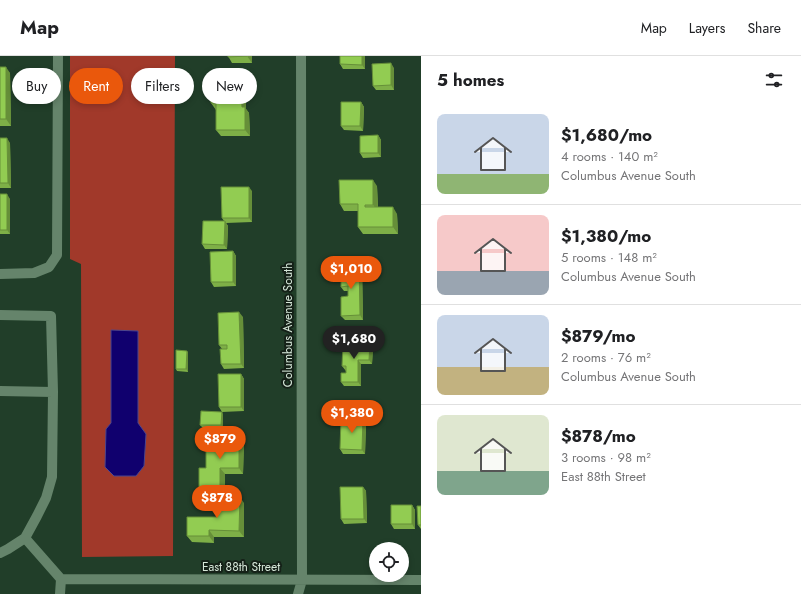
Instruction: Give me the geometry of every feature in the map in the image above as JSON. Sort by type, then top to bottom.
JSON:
[{"type":"street","points":[[0,274],[34,273],[49,267],[57,255],[58,56]]},
{"type":"street","name":"Columbus Avenue South","points":[[298,594],[302,580],[301,56]]},
{"type":"street","points":[[0,315],[51,316],[53,392],[52,477],[46,498],[38,516],[25,538],[8,549],[0,552]]},
{"type":"street","points":[[0,391],[53,392]]},
{"type":"street","points":[[25,538],[61,579],[60,594]]},
{"type":"street","name":"East 88th Street","points":[[61,579],[421,580]]},
{"type":"shaded area","points":[[70,56],[175,56],[175,68],[131,68],[131,104],[175,104],[173,556],[82,557],[81,264],[70,259],[70,104],[123,104],[123,68],[70,68]]},
{"type":"shaded area","points":[[111,330],[138,331],[138,423],[146,434],[144,466],[136,476],[114,476],[105,467],[106,429],[111,423]]},
{"type":"building","points":[[340,56],[362,56],[362,65],[340,64]]},
{"type":"building","points":[[391,63],[391,85],[373,86],[372,64]]},
{"type":"building","points":[[0,67],[6,67],[6,119],[0,119]]},
{"type":"building","points":[[341,102],[361,102],[360,126],[341,126]]},
{"type":"building","points":[[216,104],[242,104],[242,107],[245,107],[245,130],[216,130]]},
{"type":"building","points":[[378,135],[378,153],[360,153],[360,136]]},
{"type":"building","points":[[0,138],[7,138],[8,183],[0,183]]},
{"type":"building","points":[[339,180],[373,180],[373,205],[365,205],[365,207],[393,207],[393,227],[358,227],[358,204],[340,204]]},
{"type":"building","points":[[221,187],[249,187],[249,218],[222,218]]},
{"type":"building","points":[[0,194],[7,194],[7,230],[0,230]]},
{"type":"building","points":[[203,221],[225,221],[224,245],[202,244]]},
{"type":"building","points":[[233,251],[233,282],[211,282],[210,252]]},
{"type":"building","points":[[359,263],[360,315],[341,316],[341,297],[348,296],[348,286],[341,287],[341,264]]},
{"type":"building","points":[[239,312],[241,364],[221,364],[220,349],[227,349],[227,345],[219,345],[218,313]]},
{"type":"building","points":[[343,343],[370,343],[369,360],[358,360],[358,382],[341,382],[341,373],[346,373],[346,366],[342,366]]},
{"type":"building","points":[[176,350],[187,351],[186,369],[176,369]]},
{"type":"building","points":[[218,374],[241,374],[241,407],[219,407]]},
{"type":"building","points":[[201,411],[222,412],[221,425],[200,425]]},
{"type":"building","points":[[341,418],[363,419],[362,450],[340,449]]},
{"type":"building","points":[[217,434],[239,434],[239,468],[220,468],[220,488],[199,488],[199,468],[206,468],[206,448],[217,448]]},
{"type":"building","points":[[340,487],[363,487],[364,519],[341,519]]},
{"type":"building","points":[[217,497],[240,497],[239,531],[209,530],[209,536],[187,536],[187,517],[217,517]]},
{"type":"building","points":[[391,505],[412,505],[412,524],[391,524]]},
{"type":"building","points":[[417,506],[421,506],[421,525],[418,525]]}]
